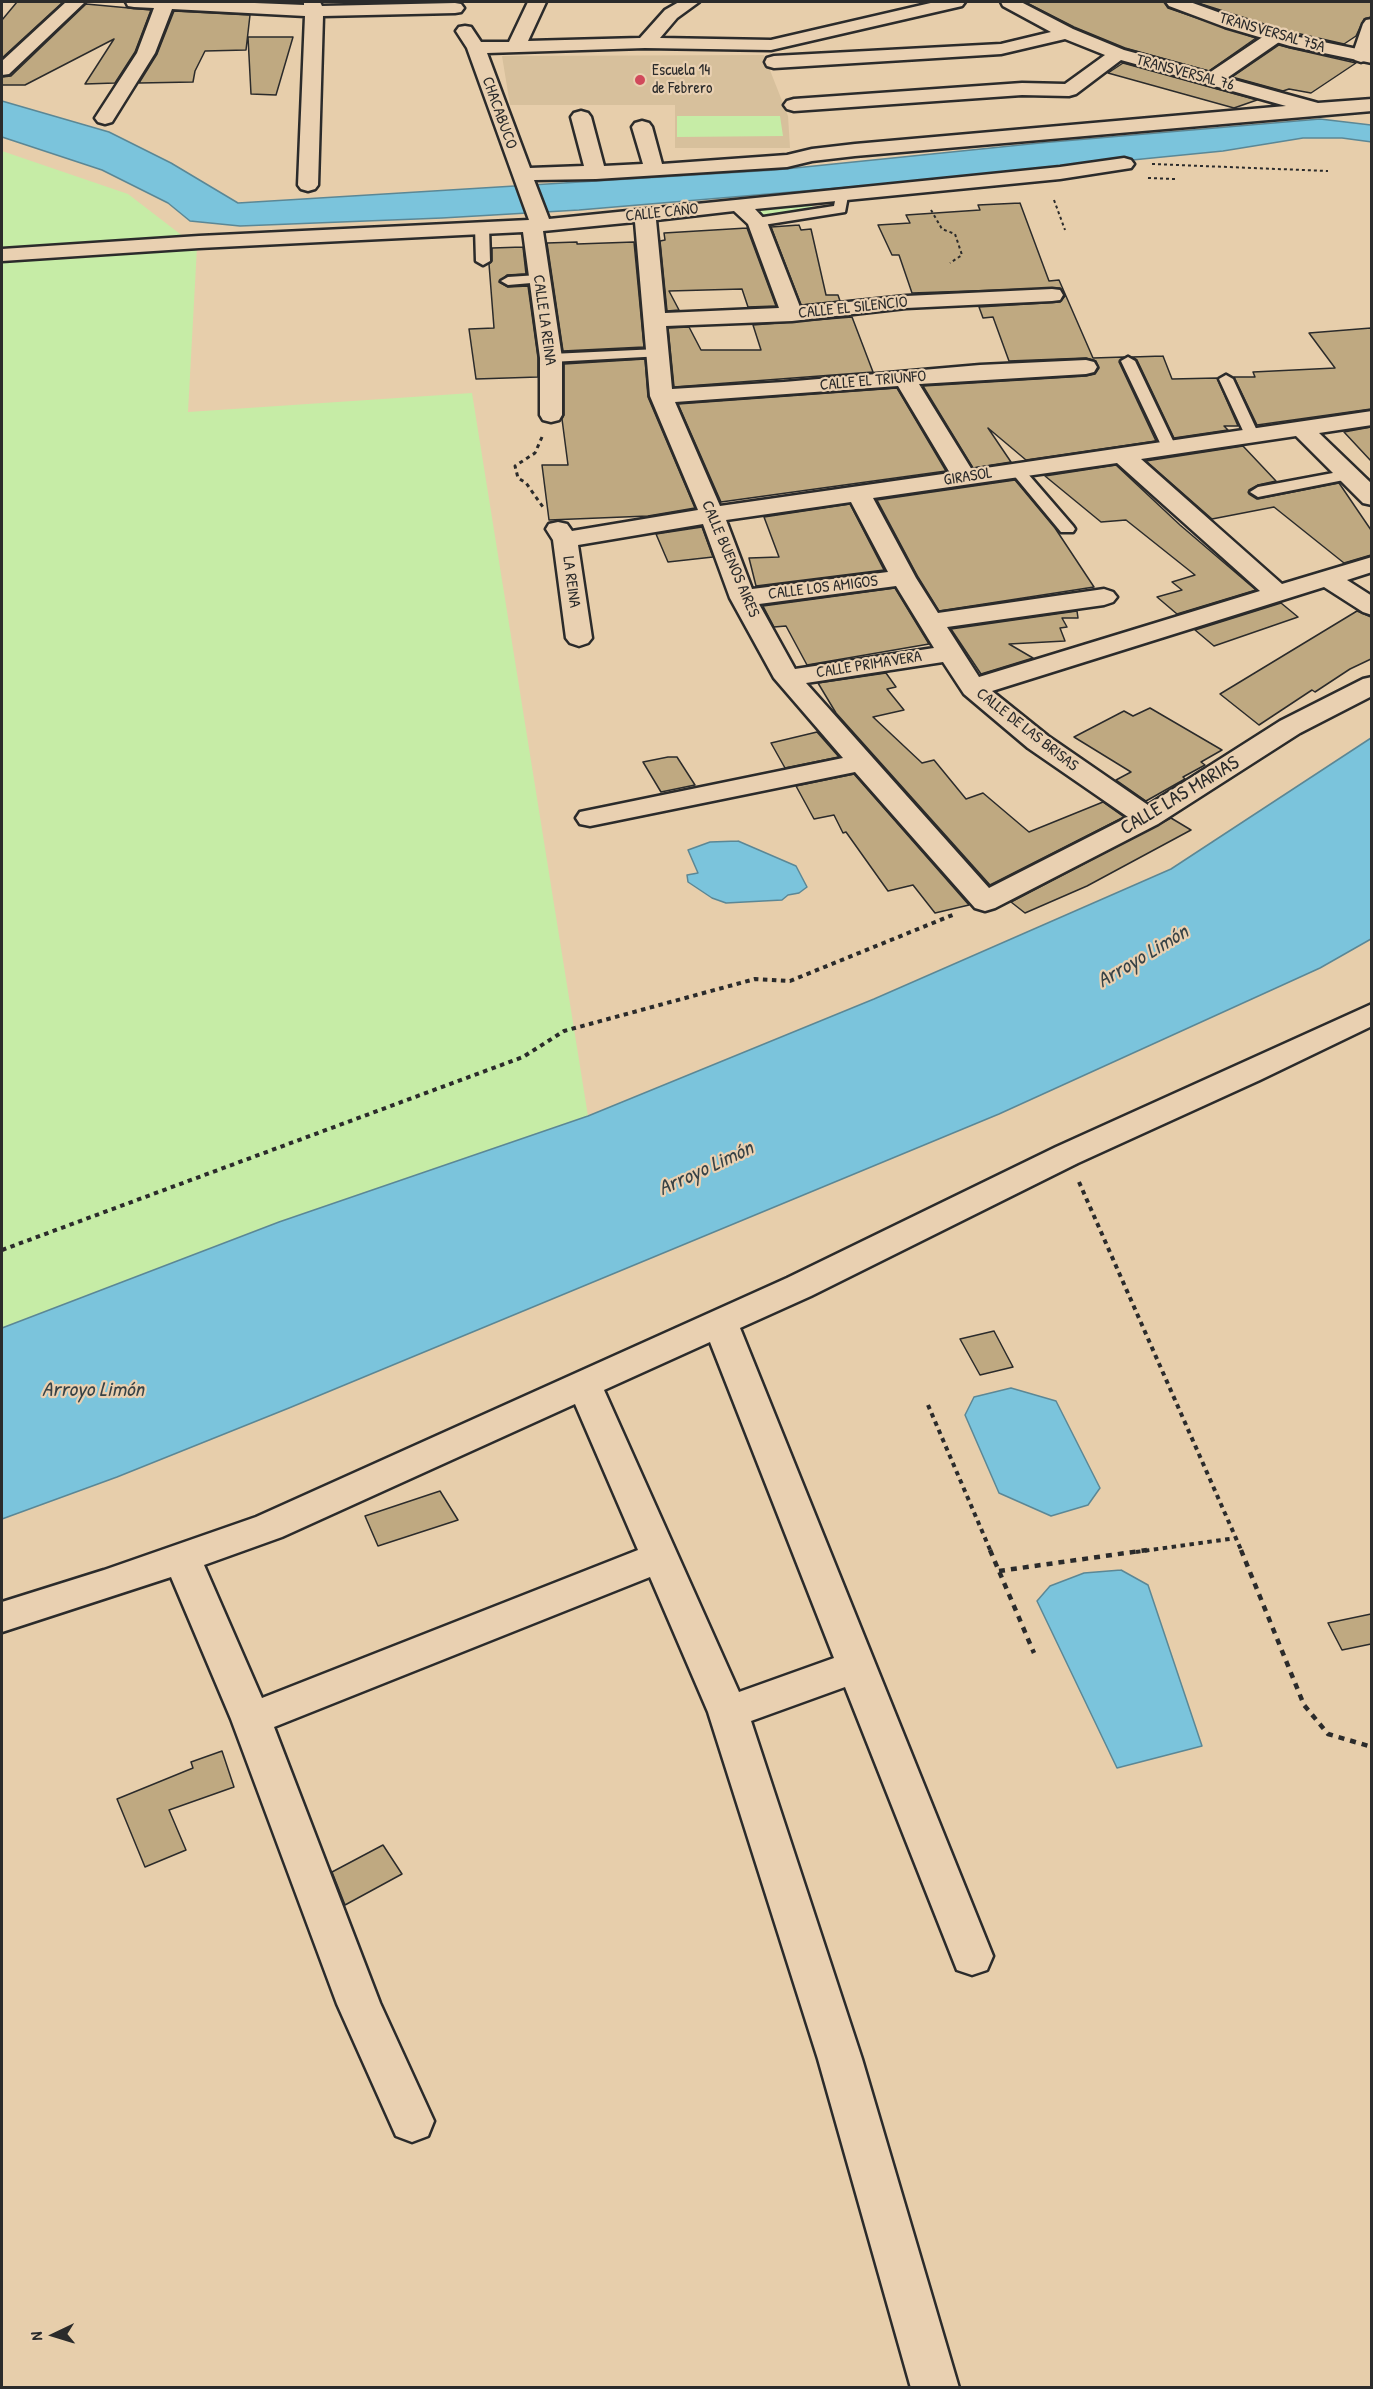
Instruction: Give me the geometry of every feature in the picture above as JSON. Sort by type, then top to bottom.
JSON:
[{"type":"street","points":[[2,70],[19,43],[76,2]]},
{"type":"street","points":[[134,2],[313,6],[455,5]]},
{"type":"street","points":[[516,47],[537,2]]},
{"type":"street","points":[[645,43],[671,14],[690,2]]},
{"type":"street","points":[[872,2],[897,16]]},
{"type":"street","points":[[772,53],[897,16],[956,2]]},
{"type":"street","name":"TRANSVERSAL 76","points":[[1009,2],[1067,33],[1118,54],[1318,109],[1371,105]]},
{"type":"street","name":"TRANSVERSAL 75A","points":[[1175,2],[1231,23],[1276,36],[1366,57]]},
{"type":"street","points":[[105,118],[146,53],[165,3]]},
{"type":"street","name":"CHACABUCO","points":[[455,5],[466,34],[476,48],[524,177],[537,223]]},
{"type":"street","points":[[308,185],[313,6]]},
{"type":"street","points":[[1366,57],[1371,24]]},
{"type":"street","points":[[476,48],[645,43],[772,53],[1001,49],[1067,33]]},
{"type":"street","points":[[1212,80],[1276,36]]},
{"type":"street","points":[[772,53],[812,155]]},
{"type":"street","points":[[794,105],[1022,89],[1069,90],[1118,54]]},
{"type":"street","points":[[1065,130],[1069,90]]},
{"type":"street","points":[[524,177],[787,161],[812,155],[1065,130],[1318,109]]},
{"type":"street","points":[[581,117],[596,173]]},
{"type":"street","points":[[642,126],[654,170]]},
{"type":"street","name":"CALLE CAÑO","points":[[2,255],[482,227],[645,215],[740,204],[914,189],[1124,164]]},
{"type":"street","points":[[740,204],[757,222],[792,314]]},
{"type":"street","name":"CALLE BUENOS AIRES","points":[[645,215],[661,396],[712,515],[743,598],[787,678],[985,902]]},
{"type":"street","name":"CALLE LA REINA","points":[[537,223],[538,279],[551,358],[550,415]]},
{"type":"street","name":"CALLE EL SILENCIO","points":[[654,320],[792,314],[906,302],[1052,295]]},
{"type":"street","name":"CALLE EL TRIUNFO","points":[[661,396],[784,389],[904,378],[1086,368]]},
{"type":"street","points":[[904,378],[965,478]]},
{"type":"street","name":"GIRASOL","points":[[561,534],[859,494],[1371,418]]},
{"type":"street","points":[[1301,428],[1371,498]]},
{"type":"street","points":[[1122,455],[1278,593]]},
{"type":"street","name":"CALLE DE LAS BRISAS","points":[[859,494],[903,578],[973,688],[1038,742],[1148,818]]},
{"type":"street","name":"LA REINA","points":[[561,534],[579,638]]},
{"type":"street","points":[[973,688],[1371,564]]},
{"type":"street","name":"CALLE LOS AMIGOS","points":[[743,598],[903,578]]},
{"type":"street","points":[[1327,578],[1371,607]]},
{"type":"street","points":[[930,622],[1104,597]]},
{"type":"street","name":"CALLE PRIMAVERA","points":[[787,678],[950,653]]},
{"type":"street","name":"CALLE LAS MARIAS","points":[[985,902],[1148,818],[1290,727],[1371,685]]},
{"type":"street","points":[[590,818],[862,762]]},
{"type":"street","points":[[2,1617],[269,1527],[800,1287],[1067,1155],[1249,1073],[1371,1014]]},
{"type":"street","points":[[720,1323],[972,1956]]},
{"type":"street","points":[[584,1384],[728,1712],[840,2059],[935,2388]]},
{"type":"street","points":[[182,1557],[251,1719],[359,2004],[412,2121]]},
{"type":"street","points":[[251,1719],[660,1557]]},
{"type":"street","points":[[728,1712],[857,1666]]},
{"type":"lane","points":[[757,222],[840,209],[842,196]]},
{"type":"lane","points":[[482,227],[483,261]]},
{"type":"lane","points":[[508,281],[538,279]]},
{"type":"lane","points":[[551,358],[658,353]]},
{"type":"lane","points":[[1128,361],[1169,447]]},
{"type":"lane","points":[[1226,379],[1252,435]]},
{"type":"lane","points":[[1017,470],[1067,529]]},
{"type":"lane","points":[[1258,492],[1349,475]]},
{"type":"path","points":[[1124,164],[1328,171]]},
{"type":"path","points":[[914,189],[931,208],[942,229],[954,234],[962,255],[950,263]]},
{"type":"path","points":[[1053,195],[1065,230]]},
{"type":"path","points":[[550,415],[550,423],[535,453],[515,466],[518,478],[526,483],[561,534]]},
{"type":"path","points":[[2,1250],[523,1057],[564,1030],[755,979],[790,981],[944,918],[974,909],[985,902]]},
{"type":"path","points":[[1067,1155],[1236,1538],[1304,1705],[1328,1734],[1371,1747]]},
{"type":"path","points":[[928,1405],[1034,1653]]},
{"type":"path","points":[[999,1571],[1236,1538]]},
{"type":"shaded area","name":"Escuela 14 de Febrero","points":[[764,55],[788,116],[790,148],[675,148],[675,105],[510,105],[502,56]]},
{"type":"green space","points":[[677,116],[780,116],[783,136],[677,137]]},
{"type":"green space","points":[[2,151],[128,194],[197,247],[188,412],[472,393],[588,1116],[279,1222],[2,1328]]},
{"type":"green space","points":[[802,203],[813,207],[758,219],[753,207]]},
{"type":"water","points":[[2,101],[109,132],[171,163],[238,203],[775,170],[1040,143],[1320,119],[1371,125],[1372,142],[1342,138],[1303,138],[1223,151],[910,182],[579,210],[240,226],[190,221],[168,203],[102,170],[2,137]]},
{"type":"water","name":"Arroyo Limón","points":[[1371,738],[1371,939],[1320,968],[999,1114],[289,1408],[117,1477],[2,1519],[2,1328],[279,1222],[588,1116],[874,999],[1171,869]]},
{"type":"water","points":[[738,841],[796,866],[807,887],[782,900],[726,903],[712,898],[688,882],[687,875],[698,873],[688,850],[710,842]]},
{"type":"water","points":[[1011,1388],[1056,1401],[1100,1488],[1088,1505],[1051,1516],[999,1493],[965,1415],[974,1397]]},
{"type":"water","points":[[1121,1570],[1148,1585],[1202,1746],[1117,1768],[1037,1601],[1050,1586],[1084,1573]]},
{"type":"building","points":[[17,2],[63,2],[2,58],[2,20]]},
{"type":"building","points":[[1025,2],[1164,2],[1168,8],[1256,38],[1209,71],[1125,48],[1074,27]]},
{"type":"building","points":[[1195,2],[1371,2],[1371,17],[1364,19],[1356,36],[1344,44],[1283,30]]},
{"type":"building","points":[[86,4],[151,10],[135,52],[115,83],[85,84],[114,39],[25,85],[2,85],[2,77],[11,76]]},
{"type":"building","points":[[174,11],[250,15],[246,50],[205,51],[195,71],[193,82],[139,83],[157,54]]},
{"type":"building","points":[[248,37],[293,37],[276,95],[251,94]]},
{"type":"building","points":[[1279,45],[1356,63],[1311,93],[1289,89],[1283,91],[1232,77]]},
{"type":"building","points":[[1123,63],[1257,100],[1234,108],[1108,73]]},
{"type":"building","points":[[1020,203],[1049,281],[1059,280],[1093,358],[1124,357],[1119,362],[1156,441],[1026,460],[988,428],[1011,462],[973,468],[923,386],[1086,376],[1095,374],[1099,368],[1096,361],[1086,358],[1009,361],[993,317],[983,318],[979,307],[1060,302],[1065,296],[1060,288],[912,293],[899,255],[892,255],[878,225],[910,223],[906,215],[980,210],[978,205]]},
{"type":"building","points":[[799,225],[801,230],[811,229],[826,295],[838,295],[840,301],[801,305],[771,227]]},
{"type":"building","points":[[747,228],[776,306],[748,307],[742,289],[669,291],[679,310],[667,311],[660,241],[665,240],[664,233]]},
{"type":"building","points":[[577,242],[577,244],[634,242],[644,347],[563,351],[547,243]]},
{"type":"building","points":[[523,247],[526,274],[507,275],[499,282],[508,287],[528,286],[538,358],[538,377],[476,379],[469,329],[494,328],[489,264],[492,261],[492,248]]},
{"type":"building","points":[[852,317],[873,372],[674,387],[668,328],[689,327],[701,350],[761,350],[753,325]]},
{"type":"building","points":[[1371,328],[1371,409],[1257,425],[1234,377],[1255,377],[1253,372],[1335,368],[1309,333]]},
{"type":"building","points":[[1163,356],[1172,379],[1217,378],[1238,426],[1224,426],[1228,430],[1174,438],[1137,360],[1132,357]]},
{"type":"building","points":[[645,359],[648,397],[695,508],[648,516],[549,520],[542,465],[568,465],[562,419],[564,415],[564,364]]},
{"type":"building","points":[[897,388],[946,471],[721,502],[678,404]]},
{"type":"building","points":[[1371,427],[1371,461],[1344,432]]},
{"type":"building","points":[[1243,446],[1276,481],[1258,485],[1249,490],[1249,494],[1257,499],[1339,483],[1371,530],[1371,555],[1344,563],[1274,507],[1212,519],[1146,461]]},
{"type":"building","points":[[1116,465],[1180,525],[1256,590],[1177,614],[1157,597],[1182,590],[1172,582],[1195,575],[1126,520],[1101,522],[1045,476]]},
{"type":"building","points":[[1015,480],[1055,528],[1094,587],[939,611],[877,500]]},
{"type":"building","points":[[850,504],[884,570],[756,586],[749,558],[779,557],[764,517]]},
{"type":"building","points":[[702,527],[713,557],[668,562],[656,534]]},
{"type":"building","points":[[895,588],[929,644],[807,665],[786,626],[774,627],[763,606]]},
{"type":"building","points":[[1281,603],[1298,617],[1214,646],[1195,630]]},
{"type":"building","points":[[1077,611],[1078,618],[1062,618],[1067,627],[1060,628],[1065,641],[1009,644],[1033,658],[981,674],[951,629]]},
{"type":"building","points":[[1357,611],[1371,617],[1371,659],[1350,669],[1315,692],[1312,690],[1259,725],[1220,694]]},
{"type":"building","points":[[886,673],[896,687],[887,689],[904,710],[873,717],[922,763],[934,760],[966,799],[983,793],[1029,832],[1103,802],[1124,817],[990,885],[836,713],[818,683]]},
{"type":"building","points":[[1150,708],[1222,750],[1201,762],[1205,765],[1183,777],[1185,779],[1146,801],[1116,780],[1131,772],[1074,737],[1124,711],[1133,716]]},
{"type":"building","points":[[817,732],[839,757],[785,768],[771,743]]},
{"type":"building","points":[[677,757],[695,785],[661,792],[643,762]]},
{"type":"building","points":[[854,774],[969,905],[935,913],[913,885],[888,891],[846,832],[843,833],[834,815],[814,819],[796,786]]},
{"type":"building","points":[[1171,818],[1191,830],[1087,886],[1025,913],[1011,902]]},
{"type":"building","points":[[994,1331],[1013,1367],[980,1375],[960,1339]]},
{"type":"building","points":[[440,1491],[458,1520],[378,1546],[365,1516]]},
{"type":"building","points":[[1371,1614],[1371,1644],[1342,1650],[1328,1623]]},
{"type":"building","points":[[222,1751],[234,1787],[169,1810],[186,1850],[145,1867],[117,1799],[193,1768],[191,1762]]},
{"type":"building","points":[[383,1845],[402,1874],[345,1905],[332,1872]]},
{"type":"place","name":"Escuela 14 de Febrero","points":[[640,80]]}]
